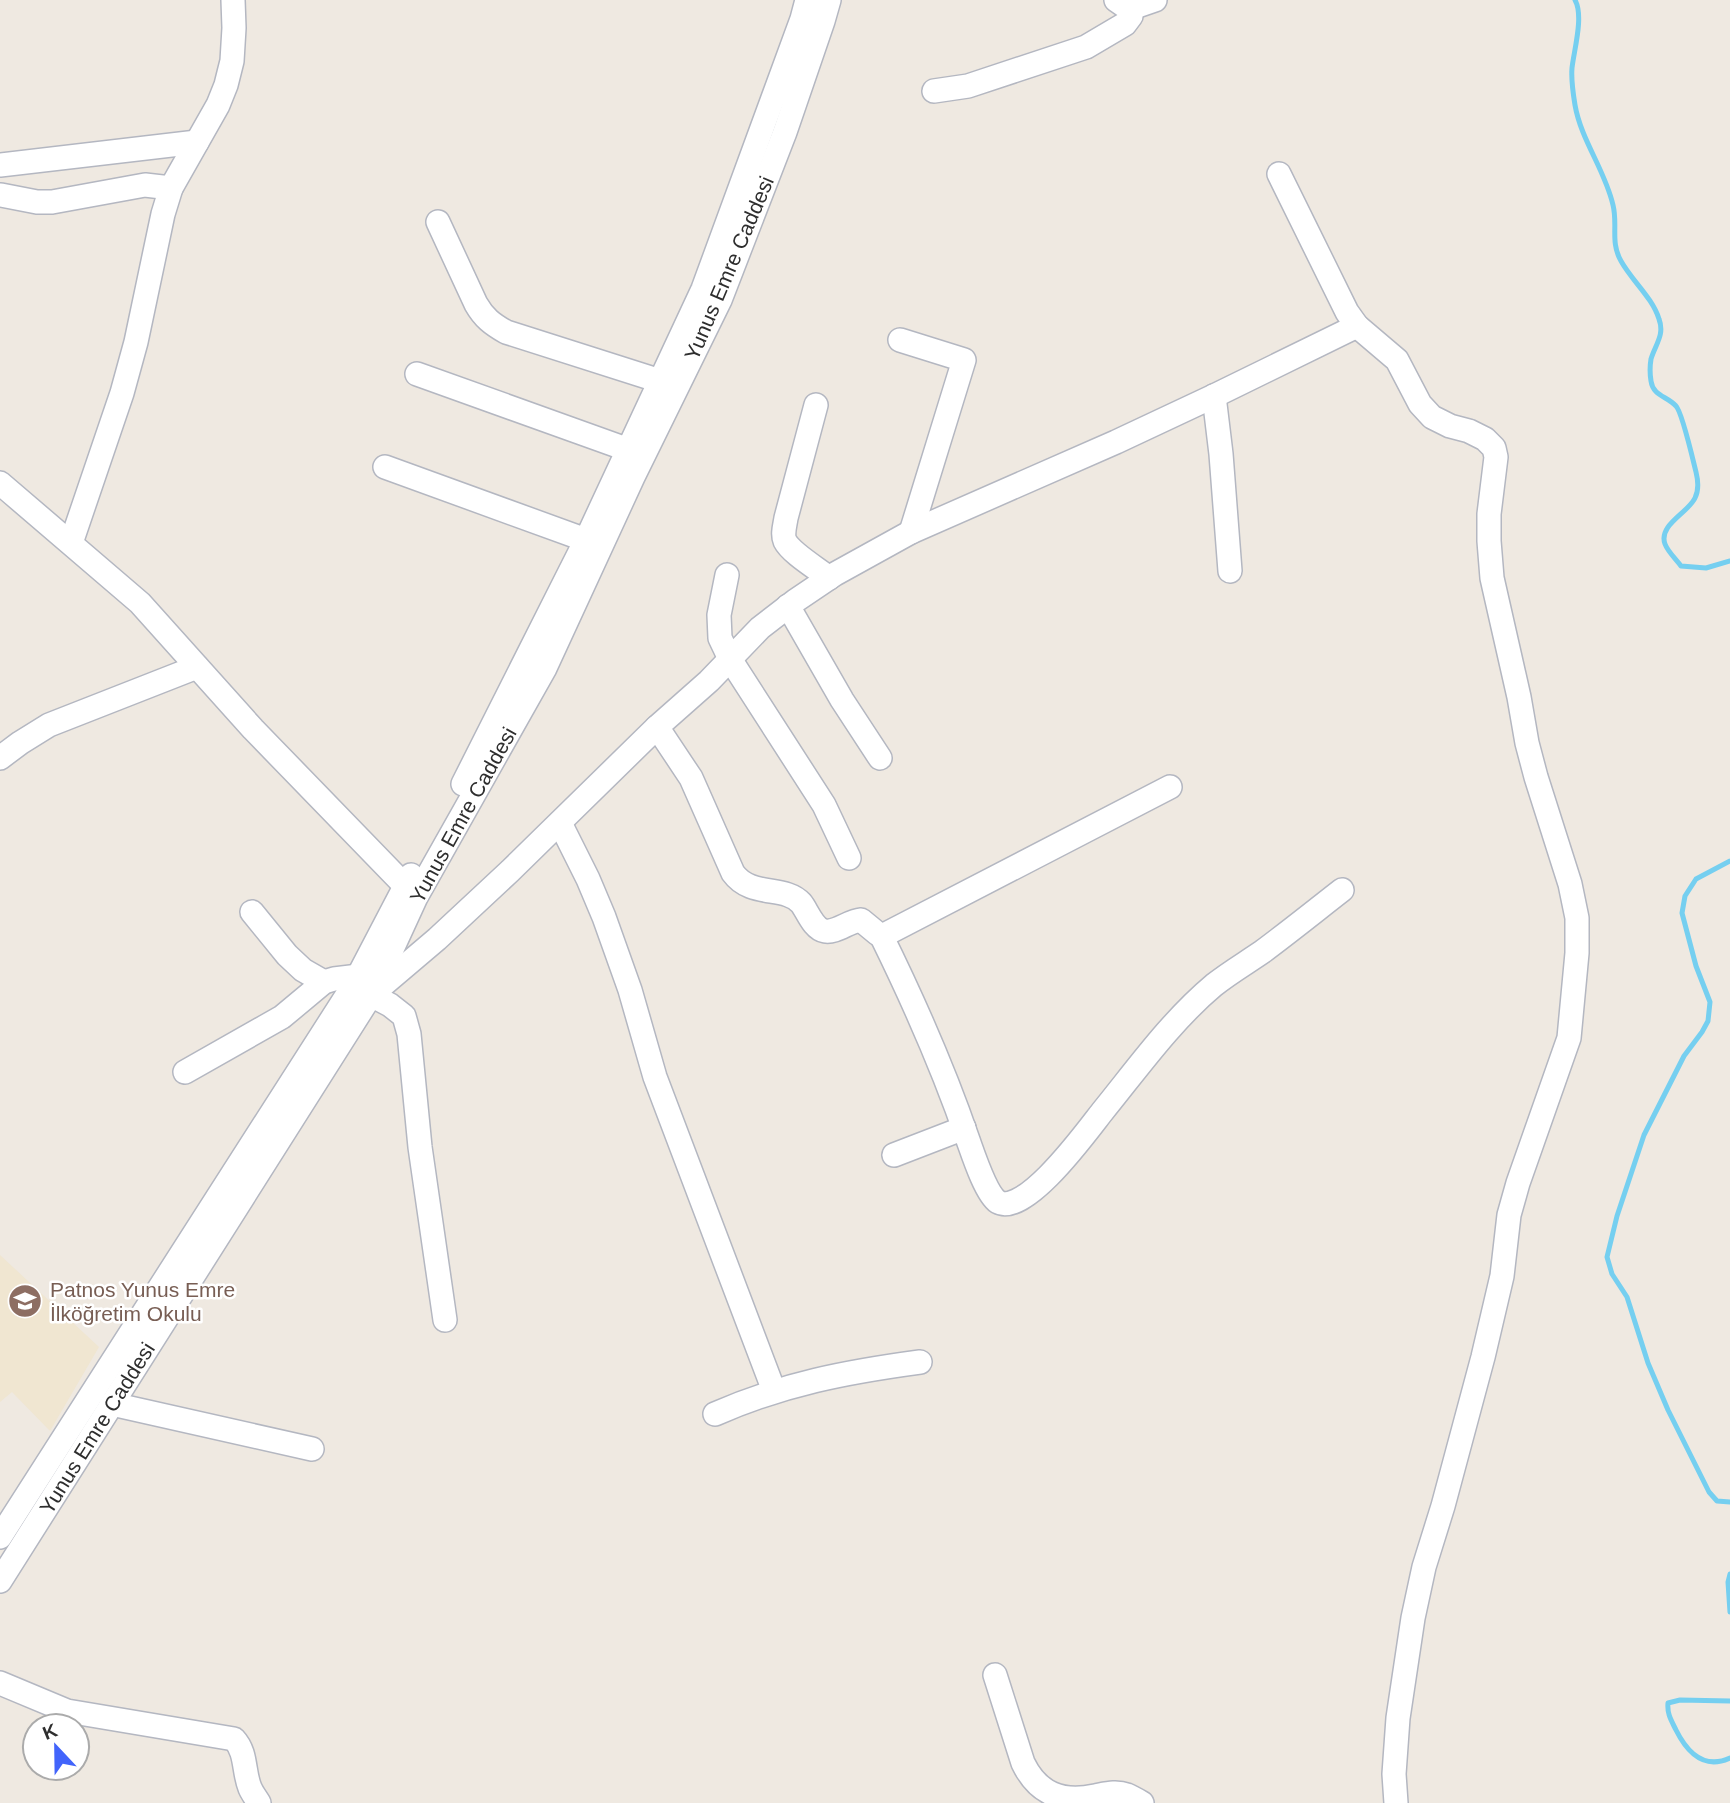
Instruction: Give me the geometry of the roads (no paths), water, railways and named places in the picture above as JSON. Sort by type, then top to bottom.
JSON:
[{"type":"street","points":[[71,543],[122,393],[171,188],[218,105],[229,73],[233,50],[233,0]]},
{"type":"street","name":"Yunus Emre Caddesi","points":[[0,1581],[112,1404],[365,986],[586,540],[704,289],[807,0]]},
{"type":"street","name":"Yunus Emre Caddesi","points":[[410,891],[545,668],[633,477],[720,300],[785,132],[829,0]]},
{"type":"street","points":[[1122,5],[1155,0]]},
{"type":"street","points":[[934,91],[968,86],[1086,47],[1125,24],[1131,16],[1122,5]]},
{"type":"street","points":[[0,164],[197,142]]},
{"type":"street","points":[[1279,174],[1347,312],[1357,326],[1397,360],[1420,404],[1432,417],[1469,431],[1485,439],[1494,448],[1496,457],[1489,514],[1492,578],[1533,766],[1570,884],[1577,918],[1577,953],[1569,1038],[1509,1215],[1502,1276],[1483,1357],[1424,1567],[1413,1618],[1398,1718],[1395,1803]]},
{"type":"street","points":[[1,195],[44,202],[145,185],[171,188]]},
{"type":"street","points":[[438,222],[482,316],[489,322],[506,332],[660,381]]},
{"type":"street","points":[[365,986],[437,939],[657,727],[709,681],[760,628],[829,578],[911,531],[1115,442],[1357,326]]},
{"type":"street","points":[[900,340],[964,360],[911,531]]},
{"type":"street","points":[[417,374],[629,450]]},
{"type":"street","points":[[1214,396],[1230,571]]},
{"type":"street","points":[[816,405],[784,534],[791,548],[829,578]]},
{"type":"street","points":[[385,467],[586,540]]},
{"type":"street","points":[[0,483],[140,603],[253,729],[410,891]]},
{"type":"street","points":[[727,575],[719,615],[720,638],[730,659],[824,805],[849,858]]},
{"type":"street","points":[[788,606],[842,700],[880,758]]},
{"type":"street","points":[[0,758],[49,725],[197,667]]},
{"type":"street","points":[[657,727],[691,778],[738,881],[756,889],[794,897],[819,928],[825,931],[861,920],[881,935],[927,1033],[983,1179],[999,1202],[1009,1204],[1021,1199],[1059,1165],[1156,1045],[1214,985],[1342,890]]},
{"type":"street","points":[[881,935],[1170,787]]},
{"type":"street","points":[[560,823],[604,917],[630,990],[656,1077],[774,1391]]},
{"type":"street","points":[[252,912],[303,970],[324,982]]},
{"type":"street","points":[[185,1072],[282,1017],[324,982],[334,979],[365,986],[404,1016],[410,1034],[419,1147],[445,1320]]},
{"type":"street","name":"Yunus Emre Caddesi","points":[[0,1537],[365,986]]},
{"type":"street","points":[[894,1155],[964,1128]]},
{"type":"street","points":[[715,1414],[774,1391],[824,1377],[920,1362]]},
{"type":"street","points":[[112,1404],[313,1449]]},
{"type":"street","points":[[995,1675],[1023,1763],[1041,1789],[1054,1796],[1073,1798],[1120,1793],[1142,1803]]},
{"type":"street","points":[[0,1683],[67,1711],[234,1739],[244,1757],[250,1789],[259,1803]]},
{"type":"waterway","points":[[1575,0],[1579,24],[1572,77],[1578,118],[1609,192],[1618,254],[1652,303],[1661,325],[1659,340],[1651,359],[1652,386],[1678,410],[1697,478],[1695,498],[1666,531],[1665,544],[1681,566],[1706,568],[1730,561]]},
{"type":"waterway","points":[[1730,861],[1696,879],[1685,896],[1682,913],[1696,966],[1710,1002],[1708,1021],[1684,1056],[1644,1135],[1617,1216],[1607,1257],[1612,1274],[1627,1297],[1648,1363],[1668,1410],[1709,1492],[1717,1501],[1730,1502]]},
{"type":"waterway","points":[[1730,1574],[1730,1612]]},
{"type":"waterway","points":[[1730,1701],[1680,1700],[1668,1703],[1676,1730],[1691,1752],[1712,1762],[1730,1758]]},
{"type":"place","name":"Patnos Yunus Emre İlköğretim Okulu","points":[[25,1301]]}]
